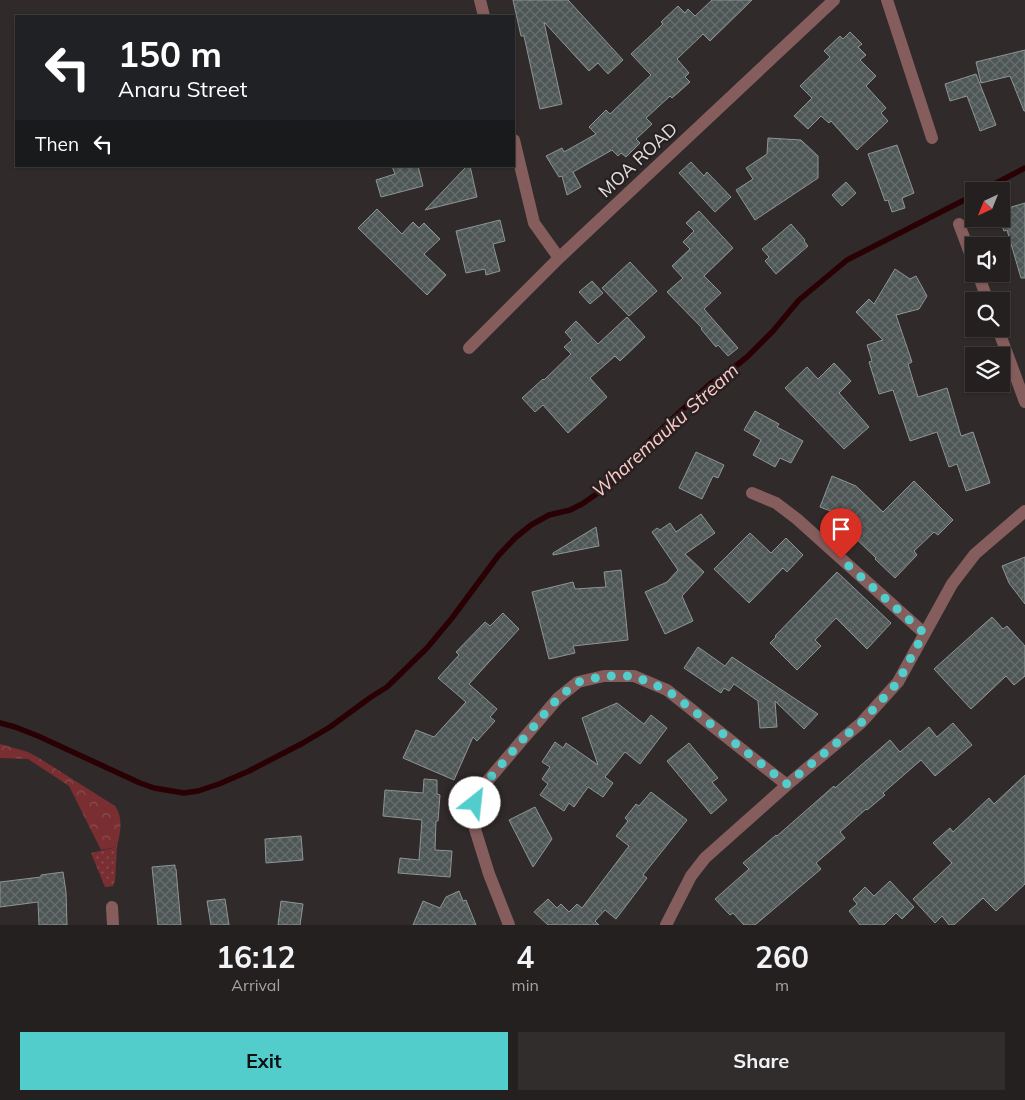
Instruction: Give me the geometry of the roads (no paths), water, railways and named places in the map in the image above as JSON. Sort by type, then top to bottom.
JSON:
[{"type":"street","points":[[480,0],[484,15]]},
{"type":"street","name":"MOA ROAD","points":[[469,348],[559,258],[834,0]]},
{"type":"street","points":[[887,0],[932,138]]},
{"type":"street","points":[[515,144],[534,223],[559,258]]},
{"type":"street","points":[[959,224],[965,240]]},
{"type":"street","points":[[1001,337],[1025,402]]},
{"type":"street","points":[[752,492],[776,503],[797,519],[924,633]]},
{"type":"street","points":[[666,925],[691,876],[705,858],[787,784],[861,723],[898,682],[952,584],[975,554],[1025,511]]},
{"type":"street","points":[[509,925],[489,874],[472,813],[478,792],[558,698],[578,682],[604,676],[634,676],[667,690],[787,784]]},
{"type":"street","points":[[112,907],[113,925]]},
{"type":"waterway","name":"Wharemauku Stream","points":[[998,182],[1025,168]]},
{"type":"waterway","name":"Wharemauku Stream","points":[[0,723],[38,736],[140,783],[154,788],[184,793],[198,791],[219,784],[303,743],[330,727],[387,687],[427,648],[498,556],[515,538],[531,525],[549,515],[570,510],[582,504],[613,481],[646,444],[670,421],[711,383],[747,357],[773,331],[799,300],[847,260],[965,200]]}]
